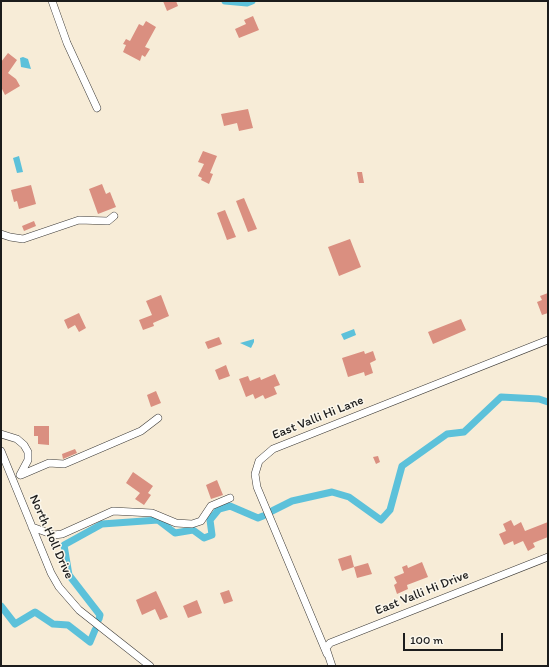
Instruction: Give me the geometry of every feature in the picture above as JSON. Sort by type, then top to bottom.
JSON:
[{"type":"street","points":[[52,1],[67,43],[97,108]]},
{"type":"street","points":[[1,234],[23,239],[79,220],[108,221],[114,216]]},
{"type":"street","name":"East Valli Hi Lane","points":[[326,654],[256,487],[255,474],[259,461],[273,449],[548,340]]},
{"type":"street","points":[[12,478],[49,463],[64,464],[141,431],[158,418]]},
{"type":"street","points":[[1,434],[17,439],[24,445],[28,452],[28,460],[21,475]]},
{"type":"street","name":"North Holl Drive","points":[[1,451],[51,573],[64,595],[86,616],[150,666]]},
{"type":"street","points":[[32,527],[58,535],[113,511],[152,513],[176,523],[192,524],[205,517],[211,506],[230,498]]},
{"type":"street","name":"East Valli Hi Drive","points":[[326,654],[326,648],[330,642],[548,557]]},
{"type":"street","points":[[326,654],[332,666]]},
{"type":"water","points":[[23,57],[28,59],[31,69],[21,67],[20,58]]},
{"type":"water","points":[[19,156],[23,172],[17,173],[13,158]]},
{"type":"water","points":[[354,329],[356,335],[344,340],[341,334]]},
{"type":"water","points":[[254,339],[251,348],[240,343]]},
{"type":"building","points":[[163,1],[176,1],[178,6],[167,11]]},
{"type":"building","points":[[253,16],[259,30],[239,38],[235,29],[246,24],[244,20]]},
{"type":"building","points":[[146,21],[156,27],[145,47],[150,49],[145,57],[142,55],[140,61],[123,52],[126,45],[123,44],[126,39],[130,41],[139,24],[143,26]]},
{"type":"building","points":[[8,53],[17,60],[8,73],[16,79],[20,86],[5,95],[1,87],[1,62]]},
{"type":"building","points":[[248,109],[253,128],[239,131],[237,123],[224,126],[221,114]]},
{"type":"building","points":[[203,151],[217,156],[210,173],[213,174],[209,184],[201,180],[202,178],[198,176],[204,164],[198,162]]},
{"type":"building","points":[[357,172],[362,172],[364,183],[359,183]]},
{"type":"building","points":[[102,184],[106,194],[110,192],[116,207],[98,214],[89,189]]},
{"type":"building","points":[[31,185],[36,204],[19,209],[17,201],[14,202],[11,190]]},
{"type":"building","points":[[244,198],[257,229],[248,232],[236,201]]},
{"type":"building","points":[[225,210],[236,237],[227,240],[217,213]]},
{"type":"building","points":[[34,221],[36,226],[24,231],[22,226]]},
{"type":"building","points":[[350,239],[361,267],[339,276],[328,247]]},
{"type":"building","points":[[548,293],[548,313],[542,315],[537,302],[542,300],[540,296]]},
{"type":"building","points":[[161,295],[169,316],[153,323],[154,326],[143,330],[139,320],[152,315],[146,301]]},
{"type":"building","points":[[79,313],[86,328],[79,332],[75,325],[68,329],[64,320]]},
{"type":"building","points":[[461,319],[466,330],[433,344],[428,332]]},
{"type":"building","points":[[219,337],[222,344],[208,349],[205,342]]},
{"type":"building","points":[[364,351],[365,354],[373,351],[376,360],[370,363],[373,373],[365,376],[364,372],[348,377],[342,358]]},
{"type":"building","points":[[226,365],[230,376],[219,380],[215,370]]},
{"type":"building","points":[[275,374],[280,385],[274,387],[277,394],[265,399],[263,395],[255,399],[253,394],[246,397],[239,379],[248,376],[250,381],[260,377],[261,380]]},
{"type":"building","points":[[156,391],[161,403],[151,407],[147,395]]},
{"type":"building","points":[[34,426],[49,426],[49,445],[38,444],[38,436],[34,436]]},
{"type":"building","points":[[75,449],[77,453],[63,459],[62,454]]},
{"type":"building","points":[[378,456],[380,462],[376,464],[373,457]]},
{"type":"building","points":[[133,472],[153,486],[148,493],[151,495],[144,505],[135,499],[140,493],[126,483]]},
{"type":"building","points":[[217,480],[223,495],[211,499],[206,485]]},
{"type":"building","points":[[511,520],[514,526],[521,522],[525,531],[548,522],[548,537],[533,543],[535,547],[528,551],[523,541],[514,545],[513,541],[504,545],[499,534],[506,531],[503,524]]},
{"type":"building","points":[[351,555],[354,567],[342,571],[338,559]]},
{"type":"building","points":[[422,562],[428,577],[407,585],[408,589],[397,594],[394,585],[397,583],[394,577],[404,573],[402,567],[407,565],[408,568]]},
{"type":"building","points":[[368,563],[372,574],[357,578],[354,567]]},
{"type":"building","points":[[229,590],[233,601],[224,604],[220,593]]},
{"type":"building","points":[[156,591],[168,617],[160,620],[155,609],[142,615],[136,600]]},
{"type":"building","points":[[197,600],[202,613],[188,618],[183,606]]},
{"type":"waterway","points":[[225,1],[247,3],[252,1]]},
{"type":"waterway","points":[[272,511],[292,501],[332,492],[349,497],[381,520],[390,510],[402,466],[447,434],[464,432],[501,397],[539,399],[548,402]]},
{"type":"waterway","points":[[99,619],[100,615],[69,575],[64,545],[102,524],[158,520],[175,533],[193,530],[204,538],[212,535],[210,520],[219,509],[230,506],[258,518],[263,516]]},
{"type":"waterway","points":[[1,606],[15,624],[35,612],[53,624],[68,625],[90,642],[95,630]]}]
